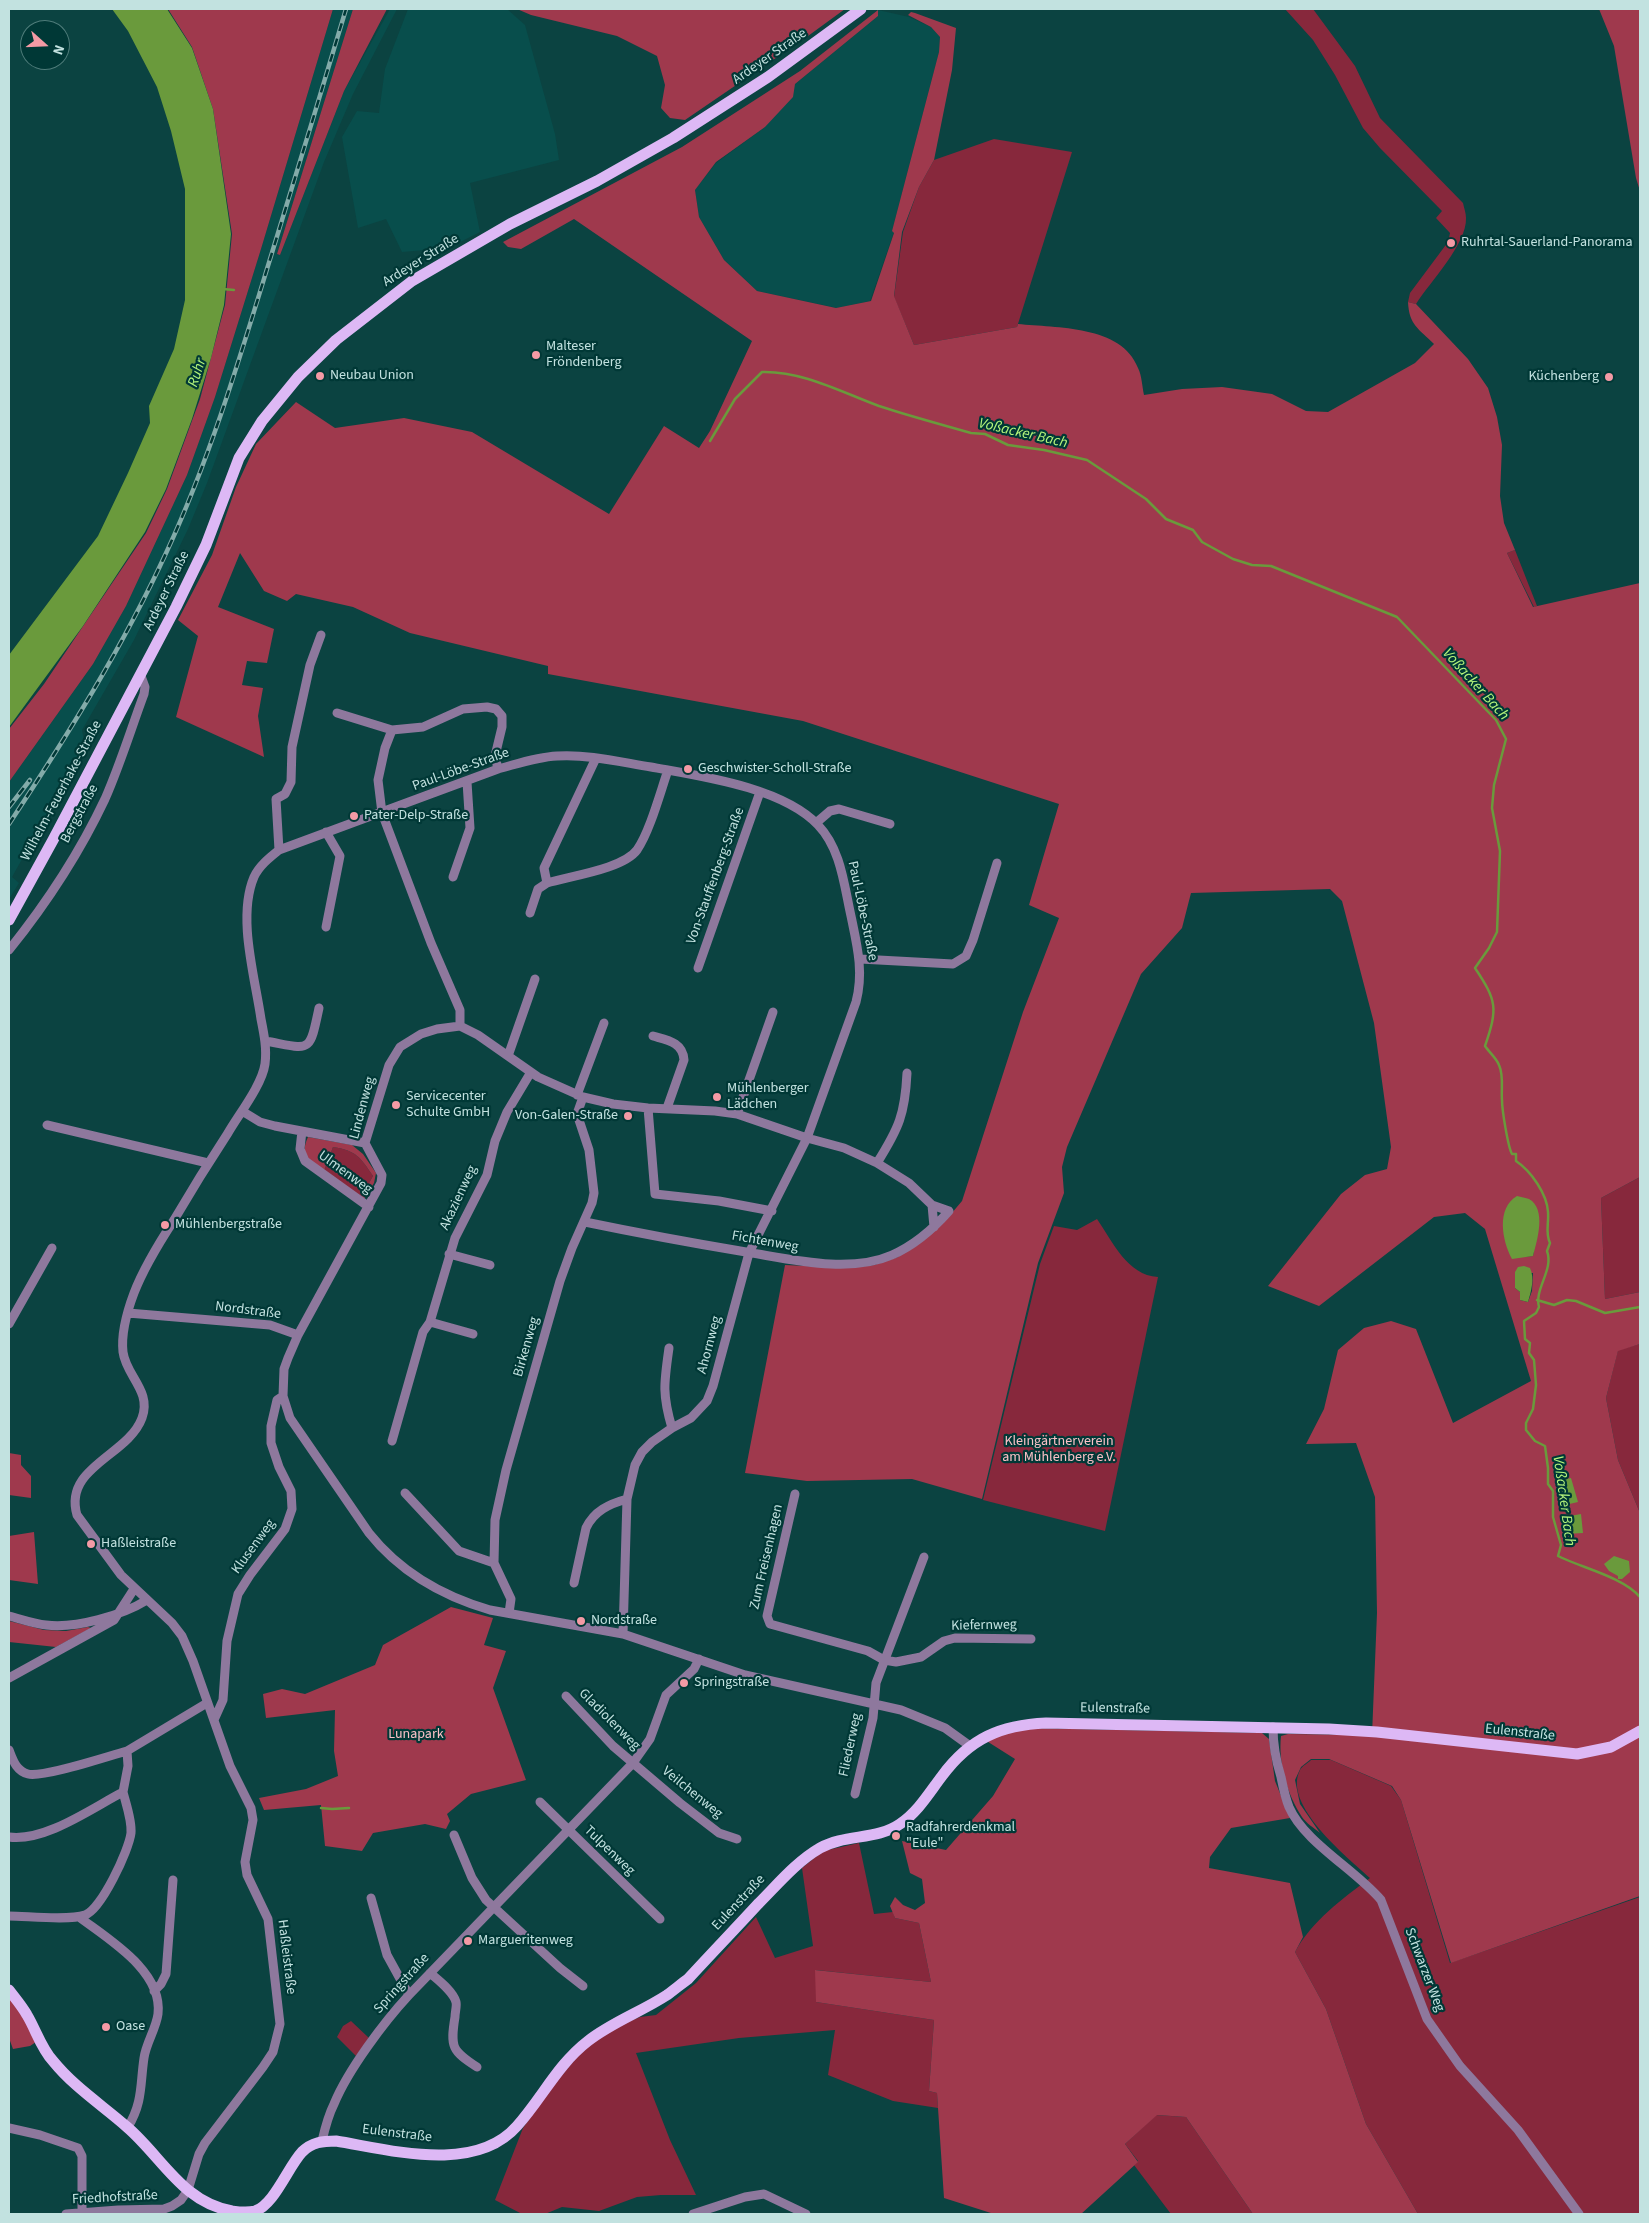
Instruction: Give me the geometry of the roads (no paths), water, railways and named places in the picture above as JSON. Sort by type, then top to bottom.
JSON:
[{"type":"main road","name":"Ardeyer Straße","points":[[141,676],[206,545],[239,458],[254,432],[298,377],[336,340],[412,281],[510,224],[597,181],[673,138],[768,77],[861,9]]},
{"type":"main road","name":"Wilhelm-Feuerhake-Straße","points":[[9,920],[141,676]]},
{"type":"main road","name":"Eulenstraße","points":[[322,2141],[336,2141],[420,2154],[461,2153],[484,2149],[501,2140],[517,2126],[556,2074],[587,2041],[612,2024],[667,1995],[688,1979],[798,1863],[827,1844],[882,1832],[898,1826],[923,1803],[955,1760],[970,1746],[997,1730],[1025,1724],[1273,1727],[1377,1732],[1577,1754],[1611,1747],[1640,1731]]},
{"type":"main road","points":[[9,1990],[27,2015],[39,2040],[52,2060],[88,2096],[128,2127],[158,2161],[188,2190],[225,2212],[256,2213],[270,2199],[302,2152],[306,2148],[322,2141]]},
{"type":"street","points":[[128,1313],[147,1264],[242,1111],[262,1075],[266,1053],[265,1041],[246,921],[247,905],[255,876],[264,862],[279,850],[276,799],[285,794],[291,782],[292,747],[310,665],[321,634]]},
{"type":"street","name":"Bergstraße","points":[[9,950],[39,910],[78,849],[104,800],[144,694],[145,687],[141,676]]},
{"type":"street","points":[[336,713],[392,730],[423,727],[463,709],[487,707],[496,709],[502,716],[502,727],[495,756],[498,770]]},
{"type":"street","points":[[392,730],[385,748],[378,780],[382,813],[424,926],[460,1010],[460,1026],[478,1035],[531,1072],[580,1096],[613,1104],[737,1114],[807,1138],[844,1148],[877,1163],[909,1183],[932,1205],[934,1227]]},
{"type":"street","name":"Paul-Löbe-Straße","points":[[279,850],[498,770],[535,758],[556,756],[596,758],[724,782],[760,792],[788,805],[816,823],[834,850],[839,864],[860,959],[858,996],[807,1138],[750,1253]]},
{"type":"street","points":[[547,883],[544,868],[596,758]]},
{"type":"street","points":[[530,913],[538,889],[547,883],[619,863],[636,850],[648,826],[668,770]]},
{"type":"street","points":[[453,877],[470,828],[467,782]]},
{"type":"street","name":"Von-Stauffenberg-Straße","points":[[698,968],[760,792]]},
{"type":"street","points":[[816,823],[830,810],[839,809],[890,824]]},
{"type":"street","points":[[326,832],[340,856],[326,927]]},
{"type":"street","points":[[860,959],[953,964],[966,956],[973,940],[997,864]]},
{"type":"street","points":[[508,1056],[535,979]]},
{"type":"street","points":[[265,1041],[302,1047],[308,1045],[312,1039],[319,1008]]},
{"type":"street","points":[[737,1114],[773,1012]]},
{"type":"street","name":"Birkenweg","points":[[509,1613],[510,1599],[494,1563],[495,1520],[506,1470],[560,1281],[572,1248],[585,1222],[594,1193],[589,1150],[577,1114],[580,1096],[604,1023]]},
{"type":"street","name":"Lindenweg","points":[[298,1335],[381,1183],[382,1174],[365,1143],[389,1065],[400,1047],[421,1034],[444,1027],[460,1026]]},
{"type":"street","points":[[653,1036],[677,1043],[684,1052],[684,1060],[667,1108]]},
{"type":"street","name":"Akazienweg","points":[[392,1441],[423,1332],[430,1322],[455,1238],[487,1174],[495,1141],[507,1112],[531,1072]]},
{"type":"street","points":[[877,1163],[902,1119],[906,1103],[907,1073]]},
{"type":"street","points":[[648,1108],[655,1194],[719,1201],[772,1211]]},
{"type":"street","name":"Ulmenweg","points":[[242,1111],[260,1122],[302,1132],[365,1143]]},
{"type":"street","points":[[47,1125],[208,1164]]},
{"type":"street","name":"Ulmenweg","points":[[302,1132],[300,1149],[306,1161],[369,1207]]},
{"type":"street","name":"Fichtenweg","points":[[585,1222],[810,1263],[842,1264],[891,1255],[917,1241],[949,1211],[932,1205]]},
{"type":"street","points":[[9,1324],[52,1248]]},
{"type":"street","name":"Ahornweg","points":[[623,1634],[626,1499],[635,1465],[642,1452],[672,1428],[691,1418],[700,1410],[713,1386],[750,1253]]},
{"type":"street","points":[[449,1254],[490,1265]]},
{"type":"street","name":"Nordstraße","points":[[128,1313],[270,1325],[298,1335]]},
{"type":"street","name":"Haßleistraße","points":[[128,1313],[123,1352],[144,1398],[142,1419],[129,1437],[84,1477],[75,1495],[74,1507],[77,1515],[121,1575],[172,1622],[182,1636],[193,1661],[230,1766],[252,1808],[254,1820],[245,1862],[247,1875],[268,1919],[280,2024],[273,2052],[202,2149],[188,2190]]},
{"type":"street","points":[[430,1322],[473,1334]]},
{"type":"street","points":[[298,1335],[284,1369],[283,1396],[290,1418],[382,1550],[418,1578],[436,1589],[473,1605],[623,1634],[745,1675],[874,1703],[919,1716],[945,1728],[970,1746]]},
{"type":"street","points":[[669,1348],[663,1389],[672,1428]]},
{"type":"street","name":"Klusenweg","points":[[214,1720],[223,1700],[227,1641],[238,1594],[250,1574],[285,1529],[292,1509],[291,1490],[270,1443],[274,1407],[277,1400],[283,1396]]},
{"type":"street","points":[[405,1493],[459,1551],[494,1563]]},
{"type":"street","name":"Zum Freisenhagen","points":[[795,1494],[768,1621],[772,1626],[868,1651],[884,1660]]},
{"type":"street","points":[[574,1583],[583,1538],[590,1520],[611,1503],[626,1499]]},
{"type":"street","points":[[874,1703],[876,1683],[924,1557]]},
{"type":"street","points":[[9,1678],[114,1620],[134,1589]]},
{"type":"street","points":[[9,1616],[47,1625],[62,1625],[88,1621],[132,1609],[147,1600]]},
{"type":"street","name":"Kiefernweg","points":[[884,1660],[896,1662],[911,1660],[920,1657],[944,1641],[954,1638],[1031,1639]]},
{"type":"street","name":"Springstraße","points":[[322,2141],[328,2118],[339,2092],[388,2020],[409,1995],[633,1763],[650,1739],[666,1695],[694,1669],[699,1659]]},
{"type":"street","name":"Gladiolenweg","points":[[566,1696],[613,1746],[633,1763]]},
{"type":"street","points":[[9,1750],[17,1768],[28,1774],[43,1774],[127,1751],[207,1703]]},
{"type":"street","name":"Fliederweg","points":[[855,1794],[873,1718],[874,1703]]},
{"type":"street","name":"Schwarzer Weg","points":[[1273,1727],[1276,1762],[1289,1807],[1317,1841],[1370,1887],[1381,1900],[1427,2019],[1460,2066],[1518,2130],[1579,2214]]},
{"type":"street","points":[[9,1916],[79,1917],[93,1911],[104,1895],[130,1838],[130,1824],[123,1792],[128,1766],[127,1751]]},
{"type":"street","name":"Veilchenweg","points":[[633,1763],[719,1833],[737,1839]]},
{"type":"street","points":[[9,1837],[23,1837],[53,1829],[123,1792]]},
{"type":"street","name":"Tulpenweg","points":[[540,1802],[660,1919]]},
{"type":"street","points":[[454,1835],[472,1878],[493,1907],[560,1968],[583,1986]]},
{"type":"street","points":[[154,1991],[161,1984],[166,1974],[173,1880]]},
{"type":"street","points":[[371,1898],[387,1955],[409,1995]]},
{"type":"street","points":[[79,1917],[136,1961],[154,1991],[158,2007],[158,2016],[144,2056],[141,2098],[138,2110],[128,2127]]},
{"type":"street","points":[[430,1973],[454,1997],[456,2003],[452,2034],[454,2049],[459,2055],[477,2067]]},
{"type":"street","points":[[9,2128],[40,2134],[78,2148],[82,2156],[82,2212]]},
{"type":"street","name":"Friedhofstraße","points":[[66,2214],[164,2210],[181,2200],[188,2190]]},
{"type":"street","points":[[693,2214],[745,2197],[764,2194],[806,2214]]},
{"type":"water","name":"Ruhr","points":[[112,9],[167,9],[192,48],[213,109],[231,234],[224,305],[211,358],[192,419],[166,489],[145,532],[83,626],[9,727],[9,655],[98,536],[150,423],[149,406],[174,349],[185,300],[185,189],[171,131],[157,87],[128,31]]},
{"type":"water","points":[[1517,1196],[1529,1199],[1535,1204],[1538,1210],[1539,1226],[1533,1256],[1512,1259],[1508,1252],[1503,1225],[1506,1208],[1510,1201]]},
{"type":"water","points":[[1518,1267],[1530,1268],[1532,1276],[1528,1302],[1520,1300],[1520,1292],[1515,1288],[1515,1272]]},
{"type":"water","points":[[1571,1478],[1578,1502],[1565,1505],[1559,1481]]},
{"type":"water","points":[[1581,1514],[1583,1533],[1566,1534],[1564,1517]]},
{"type":"water","points":[[1614,1556],[1629,1561],[1630,1572],[1622,1579],[1618,1579],[1618,1576],[1609,1571],[1604,1564]]},
{"type":"waterway","name":"Voßacker Bach","points":[[223,289],[234,290]]},
{"type":"waterway","name":"Voßacker Bach","points":[[710,441],[735,399],[762,372],[792,375],[807,379],[913,417],[971,433],[985,434],[1008,445],[1044,450],[1087,460],[1146,499],[1166,519],[1193,530],[1202,542],[1233,559],[1252,565],[1271,566],[1397,617],[1496,720],[1506,739],[1494,785],[1492,808],[1500,851],[1497,932],[1489,948],[1475,968],[1488,989],[1493,1005],[1492,1022],[1485,1046],[1497,1060],[1501,1069],[1503,1112],[1509,1144],[1512,1154],[1516,1154],[1516,1161],[1532,1177],[1545,1198],[1548,1212],[1547,1232],[1550,1243],[1547,1251],[1548,1265],[1539,1293],[1539,1307],[1536,1313],[1524,1321],[1525,1339],[1530,1343],[1529,1353],[1534,1360],[1536,1385],[1533,1409],[1526,1423],[1526,1430],[1535,1441],[1545,1446],[1548,1484],[1553,1491],[1553,1517],[1561,1545],[1558,1556],[1613,1578],[1633,1590],[1640,1597]]},
{"type":"waterway","points":[[1537,1300],[1554,1305],[1567,1300],[1576,1301],[1605,1313],[1640,1307]]},
{"type":"waterway","points":[[321,1808],[349,1808]]},
{"type":"railway","points":[[9,824],[52,758],[113,656],[150,587],[182,517],[234,376],[346,9]]},
{"type":"railway","points":[[9,807],[30,780]]},
{"type":"place","name":"Ruhrtal-Sauerland-Panorama","points":[[1451,243]]},
{"type":"place","name":"Malteser Fröndenberg","points":[[536,355]]},
{"type":"place","name":"Neubau Union","points":[[320,376]]},
{"type":"place","name":"Küchenberg","points":[[1609,377]]},
{"type":"place","name":"Geschwister-Scholl-Straße","points":[[688,769]]},
{"type":"place","name":"Pater-Delp-Straße","points":[[354,816]]},
{"type":"place","name":"Mühlenberger Lädchen","points":[[717,1097]]},
{"type":"place","name":"Servicecenter Schulte GmbH","points":[[396,1105]]},
{"type":"place","name":"Von-Galen-Straße","points":[[628,1116]]},
{"type":"place","name":"Mühlenbergstraße","points":[[165,1225]]},
{"type":"place","name":"Haßleistraße","points":[[91,1544]]},
{"type":"place","name":"Nordstraße","points":[[581,1621]]},
{"type":"place","name":"Springstraße","points":[[684,1683]]},
{"type":"place","name":"Radfahrerdenkmal \"Eule\"","points":[[896,1836]]},
{"type":"place","name":"Margueritenweg","points":[[468,1941]]},
{"type":"place","name":"Oase","points":[[106,2027]]},
{"type":"park label","name":"Kleingärtnerverein am Mühlenberg e.V.","points":[[1059,1450]]},
{"type":"park label","name":"Lunapark","points":[[416,1735]]}]
